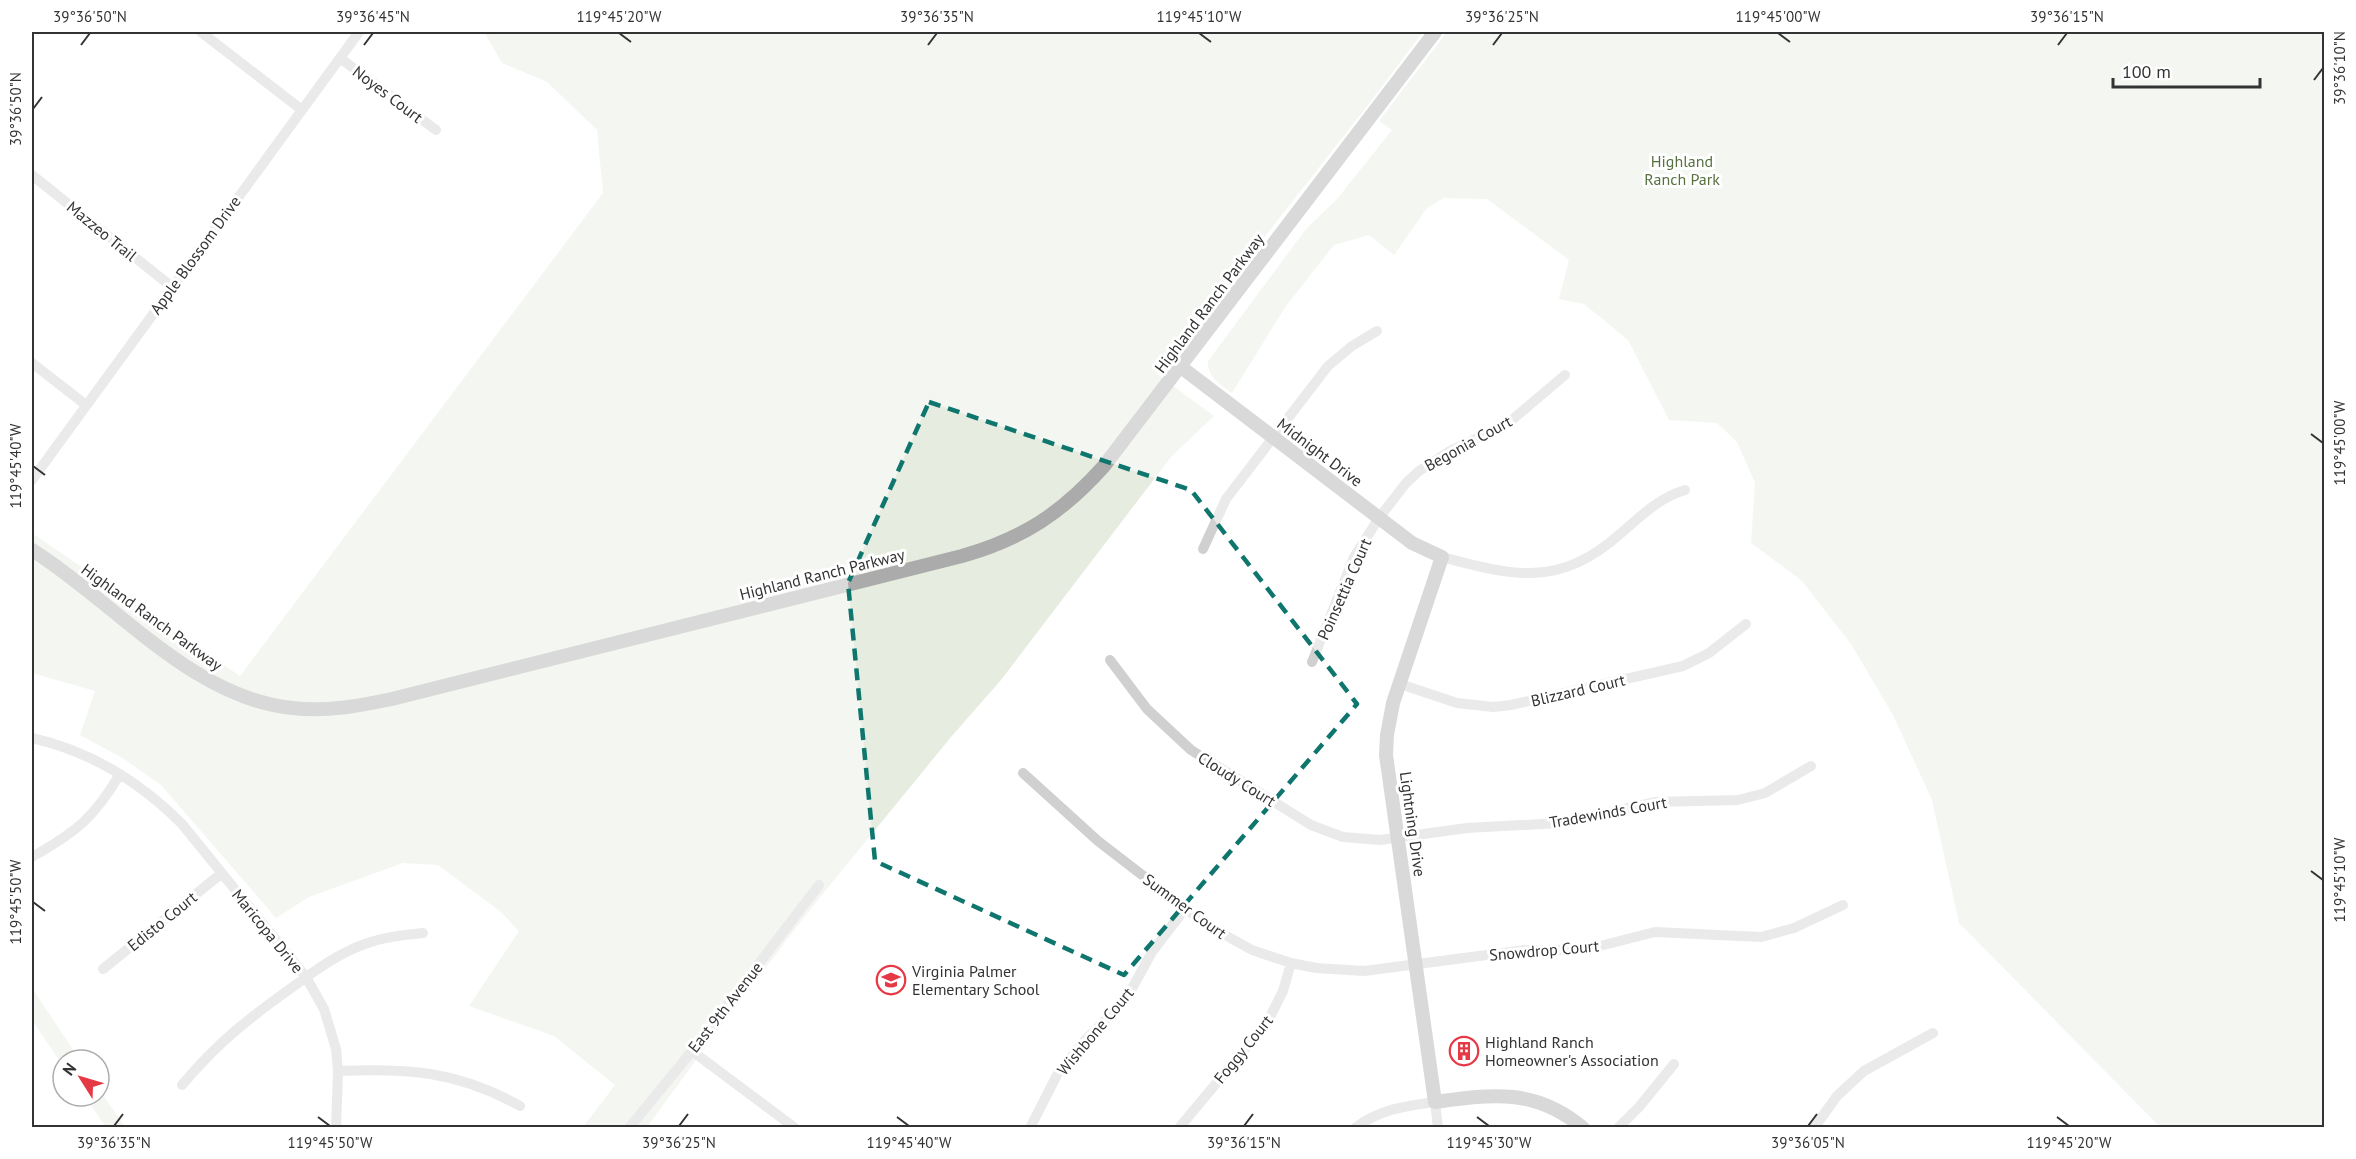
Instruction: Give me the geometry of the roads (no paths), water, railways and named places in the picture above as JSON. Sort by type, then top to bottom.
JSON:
[{"type":"main road","name":"Highland Ranch Parkway","points":[[32,550],[189,668],[231,692],[261,702],[311,709],[352,707],[712,619],[998,545],[1048,518],[1079,493],[1117,451],[1435,32]]},
{"type":"main road","name":"Midnight Drive","points":[[1181,367],[1412,543],[1442,557]]},
{"type":"main road","name":"Lightning Drive","points":[[1435,1102],[1386,755],[1389,717],[1442,557]]},
{"type":"main road","points":[[1435,1102],[1486,1095],[1521,1097],[1556,1109],[1583,1128]]},
{"type":"street","points":[[201,32],[302,110]]},
{"type":"street","name":"Apple Blossom Drive","points":[[32,480],[359,32]]},
{"type":"street","name":"Noyes Court","points":[[340,58],[436,130]]},
{"type":"street","name":"Mazzeo Trail","points":[[32,175],[172,287]]},
{"type":"street","points":[[1203,549],[1226,499],[1328,366],[1352,346],[1377,331]]},
{"type":"street","points":[[32,363],[86,405]]},
{"type":"street","name":"Begonia Court","points":[[1379,518],[1419,471],[1449,451],[1513,419],[1565,375]]},
{"type":"street","points":[[1442,557],[1499,572],[1535,574],[1553,571],[1577,563],[1600,551],[1652,506],[1685,490]]},
{"type":"street","name":"Poinsettia Court","points":[[1312,662],[1354,557],[1379,518]]},
{"type":"street","name":"Blizzard Court","points":[[1400,684],[1456,703],[1493,707],[1510,705],[1683,666],[1709,653],[1746,624]]},
{"type":"street","name":"Cloudy Court","points":[[1110,660],[1147,709],[1191,750],[1216,768],[1311,825],[1328,832],[1362,840],[1398,838]]},
{"type":"street","name":"Maricopa Drive","points":[[32,738],[75,752],[120,774],[163,806],[182,824],[306,977],[324,1009],[331,1029],[338,1071],[336,1128]]},
{"type":"street","name":"Tradewinds Court","points":[[1398,838],[1467,828],[1560,823],[1656,802],[1745,799],[1765,793],[1811,766]]},
{"type":"street","name":"Summer Court","points":[[1023,773],[1098,841],[1185,909],[1229,939],[1252,950],[1291,963],[1339,970],[1364,971],[1416,965]]},
{"type":"street","points":[[32,857],[82,826],[106,797],[120,774]]},
{"type":"street","name":"Edisto Court","points":[[103,969],[222,873]]},
{"type":"street","name":"East 9th Avenue","points":[[629,1128],[692,1051],[819,885]]},
{"type":"street","name":"Snowdrop Court","points":[[1416,965],[1525,950],[1584,950],[1635,935],[1655,932],[1674,931],[1761,938],[1794,928],[1843,905]]},
{"type":"street","name":"Wishbone Court","points":[[1030,1128],[1058,1073],[1087,1038],[1125,1001],[1152,952],[1185,909]]},
{"type":"street","points":[[182,1085],[225,1038],[247,1019],[331,960],[366,943],[423,933]]},
{"type":"street","name":"Foggy Court","points":[[1179,1128],[1268,1021],[1280,998],[1291,963]]},
{"type":"street","points":[[1814,1128],[1837,1096],[1864,1071],[1933,1034]]},
{"type":"street","points":[[692,1051],[795,1128]]},
{"type":"street","points":[[1618,1128],[1639,1107],[1674,1064]]},
{"type":"street","points":[[338,1071],[386,1069],[436,1074],[485,1088],[520,1106]]},
{"type":"street","points":[[1355,1128],[1366,1119],[1387,1110],[1435,1102],[1438,1128]]},
{"type":"place","name":"Virginia Palmer Elementary School","points":[[891,980]]},
{"type":"place","name":"Highland Ranch Homeowner's Association","points":[[1464,1051]]},
{"type":"park label","name":"Highland Ranch Park","points":[[1682,170]]}]
